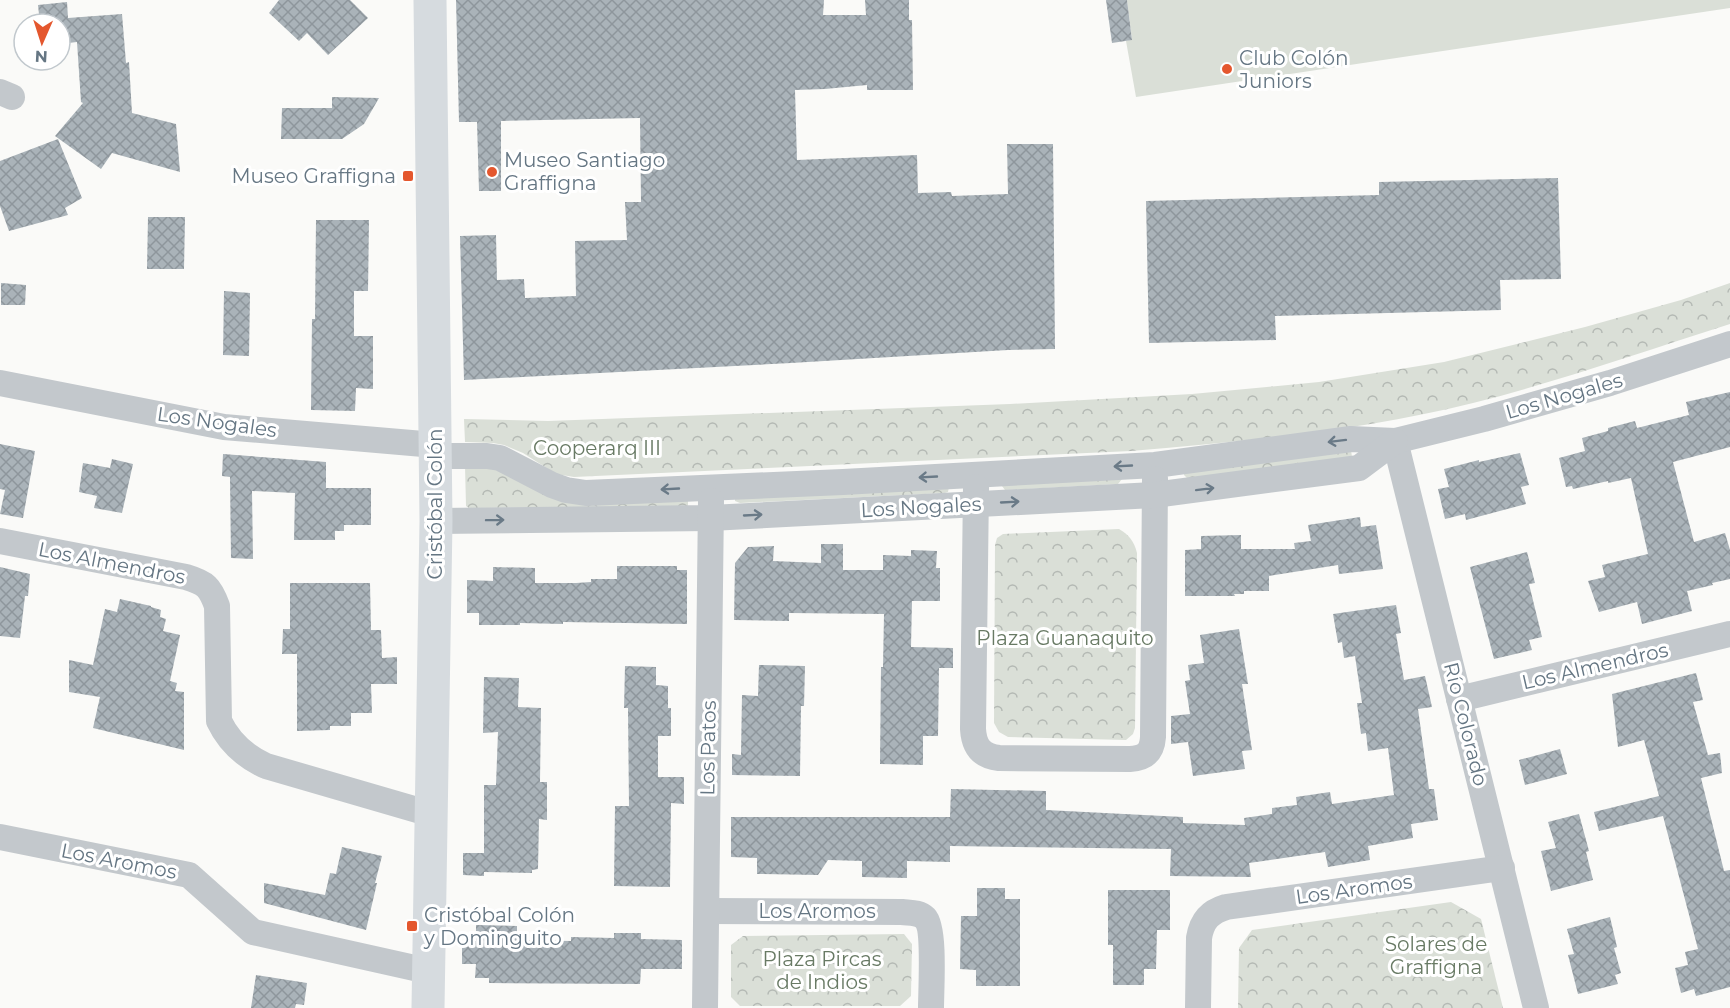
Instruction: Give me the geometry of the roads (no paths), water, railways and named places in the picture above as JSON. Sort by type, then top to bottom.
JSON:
[{"type":"street","name":"Cristóbal Colón","points":[[428,1008],[436,521],[430,0]]},
{"type":"street","name":"Los Nogales","points":[[0,382],[224,427],[500,458],[552,485],[586,493],[1155,465],[1351,440],[1395,441],[1610,383],[1730,344]]},
{"type":"street","name":"Los Nogales","points":[[436,521],[710,518],[1155,495],[1359,468],[1395,441]]},
{"type":"street","name":"Río Colorado","points":[[1395,441],[1536,1008]]},
{"type":"street","points":[[977,474],[973,729],[975,744],[978,749],[991,757],[999,758],[1130,759],[1143,758],[1153,743],[1155,465]]},
{"type":"street","name":"Los Patos","points":[[705,1008],[711,487]]},
{"type":"street","name":"Los Almendros","points":[[0,541],[186,576],[199,581],[211,591],[216,606],[219,721],[226,736],[233,744],[252,760],[266,766],[431,814]]},
{"type":"street","name":"Los Almendros","points":[[1459,699],[1730,634]]},
{"type":"street","name":"Los Aromos","points":[[0,837],[189,875],[252,932],[428,970]]},
{"type":"street","name":"Los Aromos","points":[[1198,1008],[1200,929],[1208,916],[1226,907],[1502,868]]},
{"type":"street","name":"Los Aromos","points":[[707,910],[920,914],[926,919],[931,932],[931,1008]]},
{"type":"place","name":"Club Colón Juniors","points":[[1227,69]]},
{"type":"place","name":"Museo Santiago Graffigna","points":[[492,172]]},
{"type":"place","name":"Museo Graffigna","points":[[408,176]]},
{"type":"place","name":"Cristóbal Colón y Dominguito","points":[[412,926]]},
{"type":"park label","name":"Cooperarq III","points":[[597,448]]},
{"type":"park label","name":"Plaza Guanaquito","points":[[1065,638]]},
{"type":"park label","name":"Solares de Graffigna","points":[[1436,956]]},
{"type":"park label","name":"Plaza Pircas de Indios","points":[[822,970]]}]
